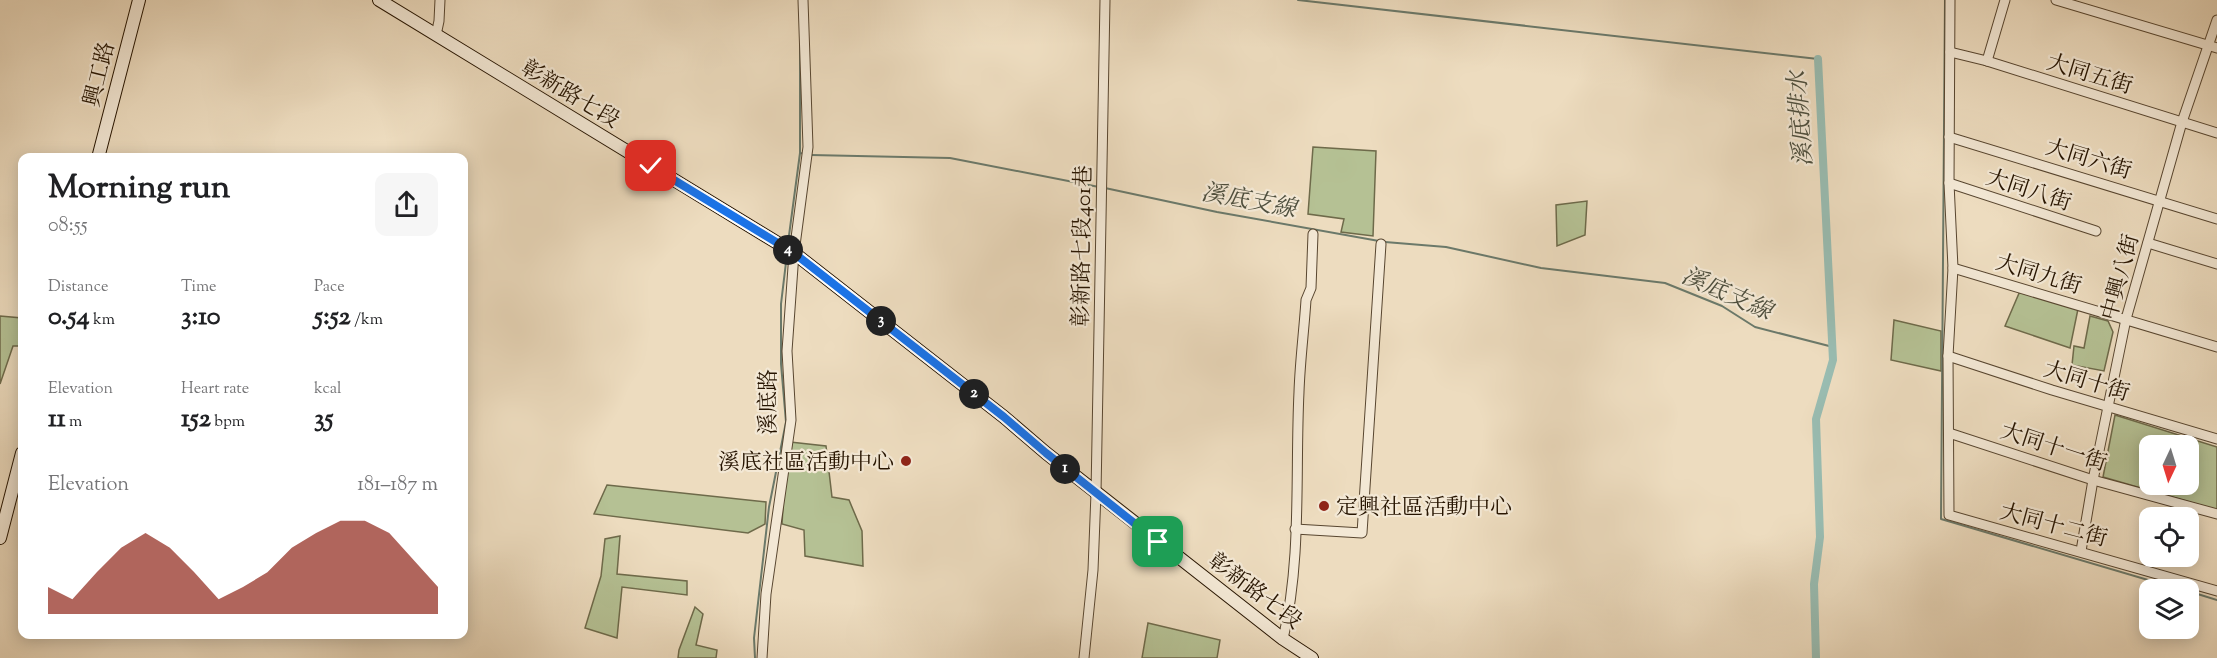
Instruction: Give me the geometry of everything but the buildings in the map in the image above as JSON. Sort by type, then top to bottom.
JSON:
[{"type":"street","name":"興工路","points":[[99,153],[139,0]]},
{"type":"street","name":"彰新路七段","points":[[380,0],[794,253],[1004,417],[1096,493],[1283,639],[1312,658]]},
{"type":"street","points":[[436,34],[440,0]]},
{"type":"street","name":"溪底路","points":[[762,658],[766,594],[790,420],[787,351],[794,253],[808,147],[803,0]]},
{"type":"street","name":"彰新路七段401巷","points":[[1084,658],[1093,570],[1096,493],[1105,0]]},
{"type":"street","points":[[1949,433],[1948,356],[1953,268],[1949,183],[1950,0]]},
{"type":"street","points":[[1987,61],[2005,0]]},
{"type":"street","points":[[2056,0],[2212,47]]},
{"type":"street","name":"中興八街","points":[[2081,551],[2126,319],[2182,122],[2212,47],[2217,20]]},
{"type":"street","name":"大同五街","points":[[1950,51],[2217,133]]},
{"type":"street","name":"大同六街","points":[[1949,137],[2217,219]]},
{"type":"street","name":"大同八街","points":[[1949,183],[2096,231]]},
{"type":"street","points":[[1283,639],[1289,604],[1295,529],[1299,391],[1306,300],[1311,288],[1313,234]]},
{"type":"street","points":[[2148,243],[2217,264]]},
{"type":"street","points":[[1295,529],[1362,533],[1381,244]]},
{"type":"street","name":"大同九街","points":[[1953,268],[2217,347]]},
{"type":"street","name":"大同十街","points":[[1948,356],[2052,390],[2217,439]]},
{"type":"street","name":"大同十一街","points":[[1949,433],[2093,480],[2217,514]]},
{"type":"street","name":"大同十二街","points":[[1949,433],[1949,515],[2217,591]]},
{"type":"street","points":[[0,538],[18,468]]},
{"type":"green space","points":[[1313,147],[1376,151],[1373,236],[1341,232],[1344,219],[1308,214]]},
{"type":"green space","points":[[1587,201],[1585,235],[1557,246],[1556,205]]},
{"type":"green space","points":[[2020,291],[2078,309],[2070,348],[2005,326]]},
{"type":"green space","points":[[0,316],[18,318],[18,346],[13,346],[0,384]]},
{"type":"green space","points":[[2090,316],[2108,321],[2113,332],[2104,371],[2072,365],[2074,346],[2084,348]]},
{"type":"green space","points":[[1894,320],[1941,331],[1941,371],[1891,360]]},
{"type":"green space","points":[[2115,415],[2179,435],[2139,435],[2139,487],[2103,477]]},
{"type":"green space","points":[[2199,441],[2217,447],[2217,510],[2165,495],[2199,495]]},
{"type":"green space","points":[[790,442],[826,446],[832,497],[849,500],[862,531],[863,566],[805,556],[804,530],[782,524],[786,455]]},
{"type":"green space","points":[[607,485],[766,502],[765,524],[748,533],[594,514]]},
{"type":"green space","points":[[620,536],[617,574],[687,581],[687,595],[622,587],[617,638],[585,628],[601,576],[605,539]]},
{"type":"green space","points":[[695,607],[703,614],[696,645],[717,650],[716,658],[678,658]]},
{"type":"green space","points":[[1148,623],[1220,640],[1217,658],[1142,658]]},
{"type":"waterway","name":"溪底排水","points":[[1298,0],[1818,59]]},
{"type":"waterway","points":[[1945,0],[1941,519],[2145,579]]},
{"type":"waterway","name":"溪底支線","points":[[800,30],[800,153],[805,154]]},
{"type":"waterway","name":"溪底排水","points":[[1816,658],[1814,584],[1820,537],[1816,419],[1833,360],[1818,59]]},
{"type":"waterway","points":[[788,243],[800,153]]},
{"type":"waterway","name":"溪底支線","points":[[811,155],[950,158],[1099,187]]},
{"type":"waterway","name":"溪底支線","points":[[1105,188],[1217,212],[1379,241]]},
{"type":"waterway","name":"溪底支線","points":[[1385,242],[1446,247],[1541,268],[1665,283],[1722,306],[1755,327],[1833,347]]},
{"type":"waterway","points":[[755,658],[754,638],[769,507],[786,422],[781,364],[781,304],[787,254]]},
{"type":"waterway","points":[[2199,594],[2217,600]]},
{"type":"place","name":"溪底社區活動中心","points":[[906,461]]},
{"type":"place","name":"定興社區活動中心","points":[[1324,506]]},
{"type":"route","points":[[651,166],[794,253],[1004,417],[1158,542]]}]
